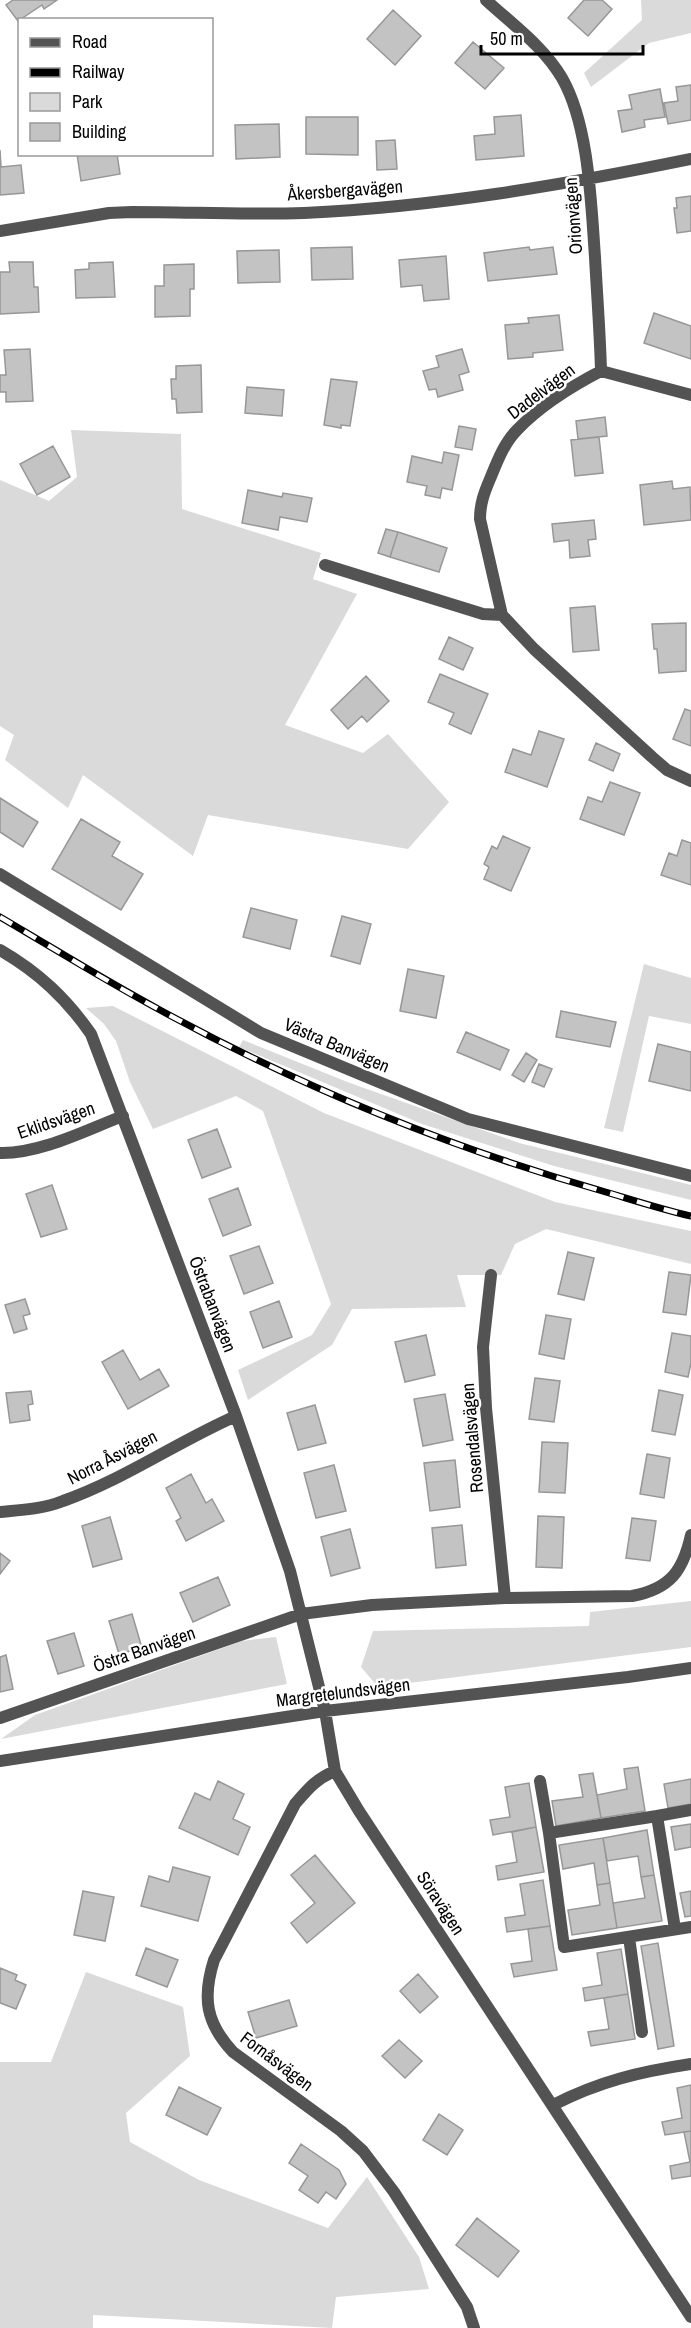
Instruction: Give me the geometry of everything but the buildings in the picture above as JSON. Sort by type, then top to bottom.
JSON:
[{"type":"street","name":"Orionvägen","points":[[486,0],[531,40],[561,77],[577,120],[590,180],[601,370]]},
{"type":"street","name":"Åkersbergavägen","points":[[0,231],[108,213],[303,213],[363,209],[529,190],[691,159]]},
{"type":"street","points":[[601,370],[691,395]]},
{"type":"street","name":"Dadelvägen","points":[[502,615],[480,519],[480,503],[503,450],[517,430],[575,384],[601,370]]},
{"type":"street","points":[[325,565],[483,614],[502,615],[534,649],[652,757],[667,770],[691,781]]},
{"type":"street","name":"Västra Banvägen","points":[[0,873],[261,1033],[468,1119],[691,1176]]},
{"type":"street","name":"Östrabanvägen","points":[[0,950],[39,976],[70,1005],[91,1034],[236,1416],[290,1571],[325,1711]]},
{"type":"street","name":"Eklidsvägen","points":[[0,1153],[14,1153],[37,1148],[123,1116]]},
{"type":"street","name":"Rosendalsvägen","points":[[491,1275],[483,1347],[486,1408],[505,1598]]},
{"type":"street","name":"Norra Åsvägen","points":[[0,1512],[32,1509],[62,1502],[111,1480],[197,1433],[236,1416]]},
{"type":"street","points":[[301,1614],[372,1605],[648,1593],[664,1585],[676,1574],[682,1565],[691,1534]]},
{"type":"street","name":"Östra Banvägen","points":[[0,1718],[301,1614]]},
{"type":"street","name":"Margretelundsvägen","points":[[0,1761],[325,1711],[691,1668]]},
{"type":"street","name":"Söravägen","points":[[325,1711],[335,1771],[359,1811],[691,2317]]},
{"type":"street","name":"Fornåsvägen","points":[[335,1771],[323,1776],[313,1784],[295,1804],[214,1960],[207,1980],[211,2021],[219,2037],[233,2052],[340,2131],[363,2151],[394,2192],[467,2307],[474,2328]]},
{"type":"street","points":[[540,1780],[564,1947],[691,1927]]},
{"type":"street","points":[[549,1833],[691,1810]]},
{"type":"street","points":[[657,1816],[675,1929]]},
{"type":"street","points":[[629,1936],[642,2032]]},
{"type":"street","points":[[553,2105],[609,2081],[640,2072],[691,2064]]},
{"type":"green space","points":[[641,0],[691,0],[691,33],[649,43],[591,87],[584,73],[642,20]]},
{"type":"green space","points":[[71,430],[181,434],[182,509],[321,553],[313,579],[357,594],[285,725],[363,753],[388,734],[449,802],[408,849],[208,815],[193,856],[83,775],[68,808],[5,760],[14,735],[0,726],[0,480],[49,501],[77,477]]},
{"type":"green space","points":[[644,964],[691,978],[691,1024],[649,1016],[623,1132],[604,1128]]},
{"type":"green space","points":[[113,1006],[324,1113],[555,1202],[691,1231],[691,1264],[546,1229],[515,1244],[501,1275],[457,1275],[466,1307],[352,1309],[332,1345],[248,1400],[238,1370],[312,1335],[331,1304],[263,1111],[236,1096],[153,1129],[130,1082],[116,1041],[104,1024],[86,1008]]},
{"type":"green space","points":[[243,1040],[350,1083],[519,1143],[691,1185],[691,1200],[554,1166],[422,1124],[239,1047]]},
{"type":"green space","points":[[691,1601],[691,1647],[378,1687],[361,1667],[373,1631],[589,1626],[590,1612]]},
{"type":"green space","points":[[276,1637],[287,1684],[1,1739],[35,1715],[242,1641]]},
{"type":"green space","points":[[86,1972],[183,2007],[190,2056],[126,2113],[130,2142],[199,2180],[328,2228],[367,2177],[419,2257],[429,2289],[336,2297],[332,2328],[93,2315],[93,2328],[0,2328],[0,2062],[51,2062]]},
{"type":"railway","points":[[0,917],[160,1010],[320,1089],[486,1154],[542,1173],[691,1216]]}]
